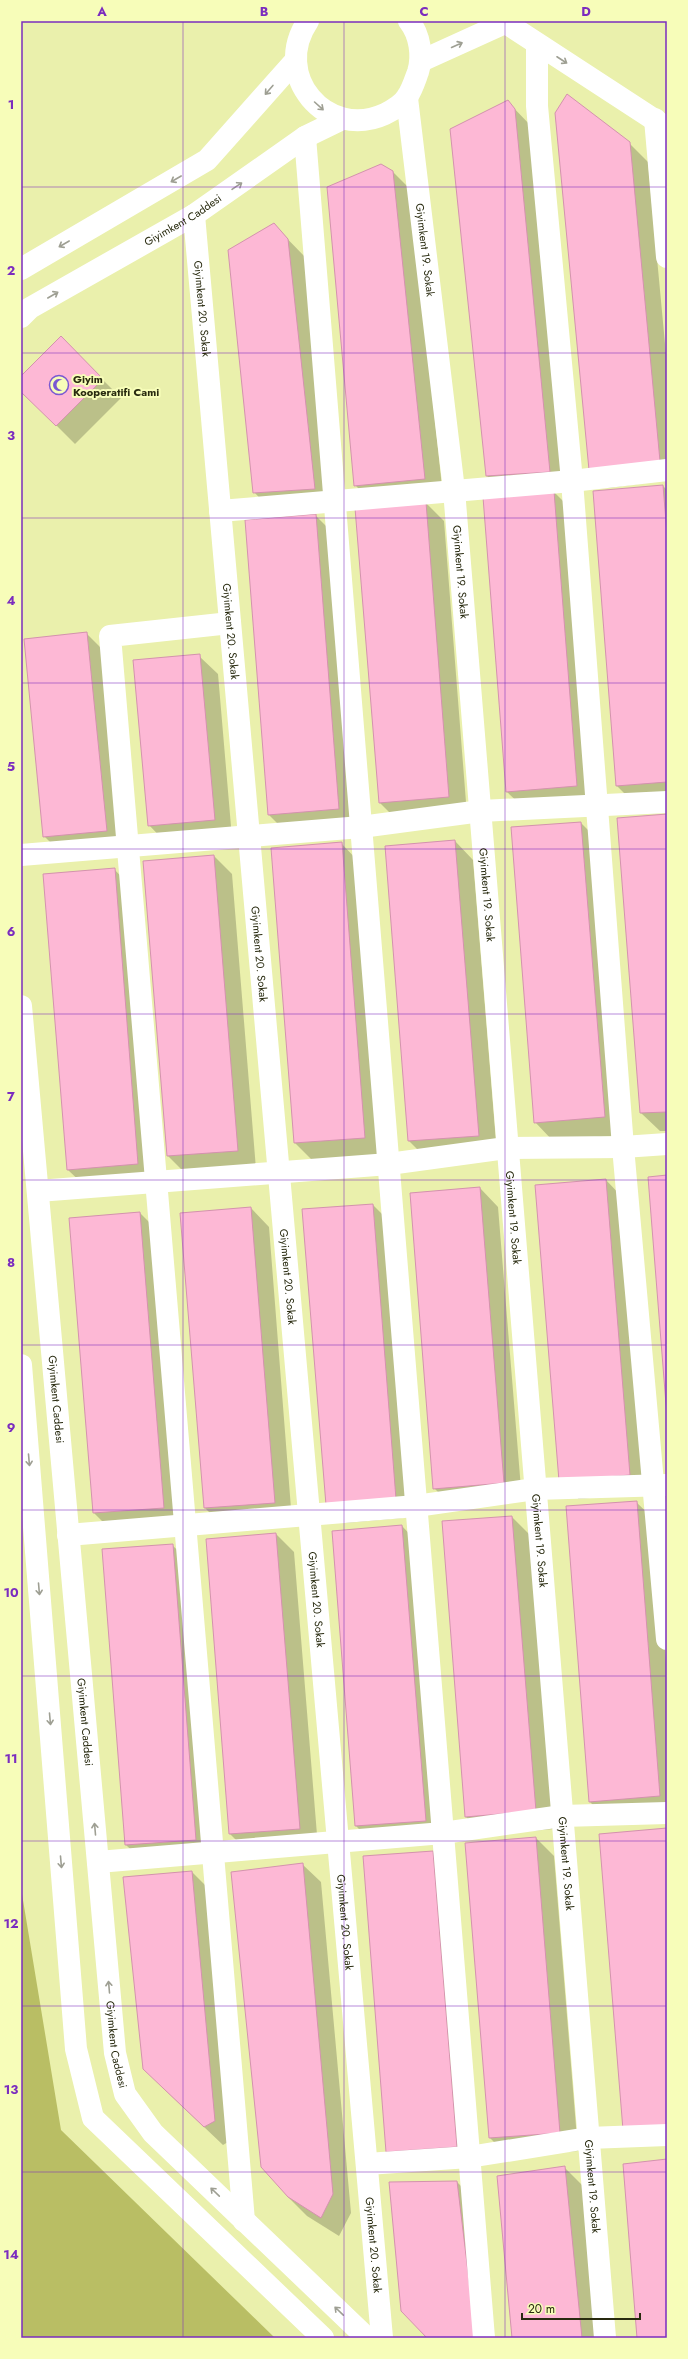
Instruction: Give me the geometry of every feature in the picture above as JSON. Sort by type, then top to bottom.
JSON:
[{"type":"street","points":[[291,21],[298,77],[307,95],[323,110],[342,119],[358,121],[375,118],[392,110],[407,98],[421,61],[419,41],[409,21]]},
{"type":"street","points":[[21,269],[208,160],[296,52],[308,21]]},
{"type":"street","points":[[421,61],[508,22],[537,44],[661,124],[667,257]]},
{"type":"street","points":[[537,44],[538,106],[572,481],[623,1147],[660,1486],[667,1639]]},
{"type":"street","name":"Giyimkent 19. Sokak","points":[[407,98],[454,490],[481,811],[506,1148],[605,2338]]},
{"type":"street","name":"Giyimkent Caddesi","points":[[21,317],[30,308],[194,215],[305,137],[342,119]]},
{"type":"street","points":[[305,137],[484,2338]]},
{"type":"street","name":"Giyimkent 20. Sokak","points":[[194,215],[382,2338]]},
{"type":"street","points":[[220,510],[572,481],[667,470]]},
{"type":"street","points":[[230,622],[110,636],[244,2221]]},
{"type":"street","points":[[21,855],[361,827],[481,811],[596,807],[667,802]]},
{"type":"street","name":"Giyimkent Caddesi","points":[[21,1006],[115,2053],[125,2094],[153,2133],[367,2338]]},
{"type":"street","points":[[38,1191],[388,1164],[506,1148],[623,1147],[667,1144]]},
{"type":"street","points":[[21,1365],[76,2049],[93,2118],[323,2338]]},
{"type":"street","points":[[68,1535],[416,1506],[535,1489],[660,1486]]},
{"type":"street","points":[[98,1862],[443,1833],[562,1816],[667,1813]]},
{"type":"street","points":[[367,2164],[469,2157],[588,2138],[667,2136]]},
{"type":"green space","points":[[21,1888],[61,2130],[275,2338],[21,2338]]},
{"type":"building","points":[[567,94],[630,142],[660,461],[589,470],[555,113]]},
{"type":"building","points":[[508,100],[515,109],[550,472],[486,476],[450,129]]},
{"type":"building","points":[[381,164],[393,171],[425,479],[354,486],[327,187]]},
{"type":"building","points":[[274,223],[288,239],[315,489],[253,493],[228,250]]},
{"type":"building","name":"Giyim Kooperatifi Cami","points":[[61,336],[103,379],[56,426],[21,392],[21,376]]},
{"type":"building","points":[[663,485],[667,534],[667,782],[616,786],[593,491]]},
{"type":"building","points":[[554,491],[577,786],[506,792],[483,497]]},
{"type":"building","points":[[426,502],[449,797],[379,803],[355,508]]},
{"type":"building","points":[[316,514],[339,809],[268,815],[245,520]]},
{"type":"building","points":[[87,632],[107,831],[43,837],[24,639]]},
{"type":"building","points":[[200,654],[215,820],[148,826],[133,660]]},
{"type":"building","points":[[667,814],[667,1112],[640,1113],[617,818]]},
{"type":"building","points":[[581,822],[605,1117],[534,1123],[511,827]]},
{"type":"building","points":[[455,840],[479,1136],[408,1141],[385,846]]},
{"type":"building","points":[[342,842],[365,1138],[294,1143],[271,848]]},
{"type":"building","points":[[214,855],[238,1151],[167,1156],[143,861]]},
{"type":"building","points":[[115,868],[138,1164],[67,1170],[43,874]]},
{"type":"building","points":[[667,1175],[667,1417],[648,1177]]},
{"type":"building","points":[[606,1179],[630,1475],[559,1481],[535,1185]]},
{"type":"building","points":[[480,1187],[504,1483],[433,1489],[410,1193]]},
{"type":"building","points":[[373,1204],[396,1499],[326,1505],[302,1209]]},
{"type":"building","points":[[251,1207],[275,1503],[204,1508],[180,1213]]},
{"type":"building","points":[[140,1212],[164,1508],[93,1513],[69,1218]]},
{"type":"building","points":[[637,1501],[660,1796],[589,1802],[566,1506]]},
{"type":"building","points":[[512,1516],[536,1811],[465,1817],[442,1521]]},
{"type":"building","points":[[402,1525],[426,1821],[355,1826],[332,1531]]},
{"type":"building","points":[[276,1533],[300,1829],[229,1834],[206,1539]]},
{"type":"building","points":[[173,1544],[196,1840],[125,1845],[102,1549]]},
{"type":"building","points":[[667,1828],[667,2126],[623,2130],[599,1834]]},
{"type":"building","points":[[536,1837],[560,2133],[489,2138],[465,1843]]},
{"type":"building","points":[[433,1851],[457,2147],[386,2152],[363,1856]]},
{"type":"building","points":[[303,1863],[333,2194],[321,2218],[288,2197],[261,2167],[231,1872]]},
{"type":"building","points":[[192,1871],[215,2121],[204,2127],[143,2069],[123,1877]]},
{"type":"building","points":[[667,2159],[667,2338],[637,2338],[623,2164]]},
{"type":"building","points":[[565,2166],[582,2338],[512,2338],[497,2176]]},
{"type":"building","points":[[457,2181],[476,2338],[427,2338],[401,2311],[389,2182]]},
{"type":"place","name":"Giyim Kooperatifi Cami","points":[[59,385]]}]
